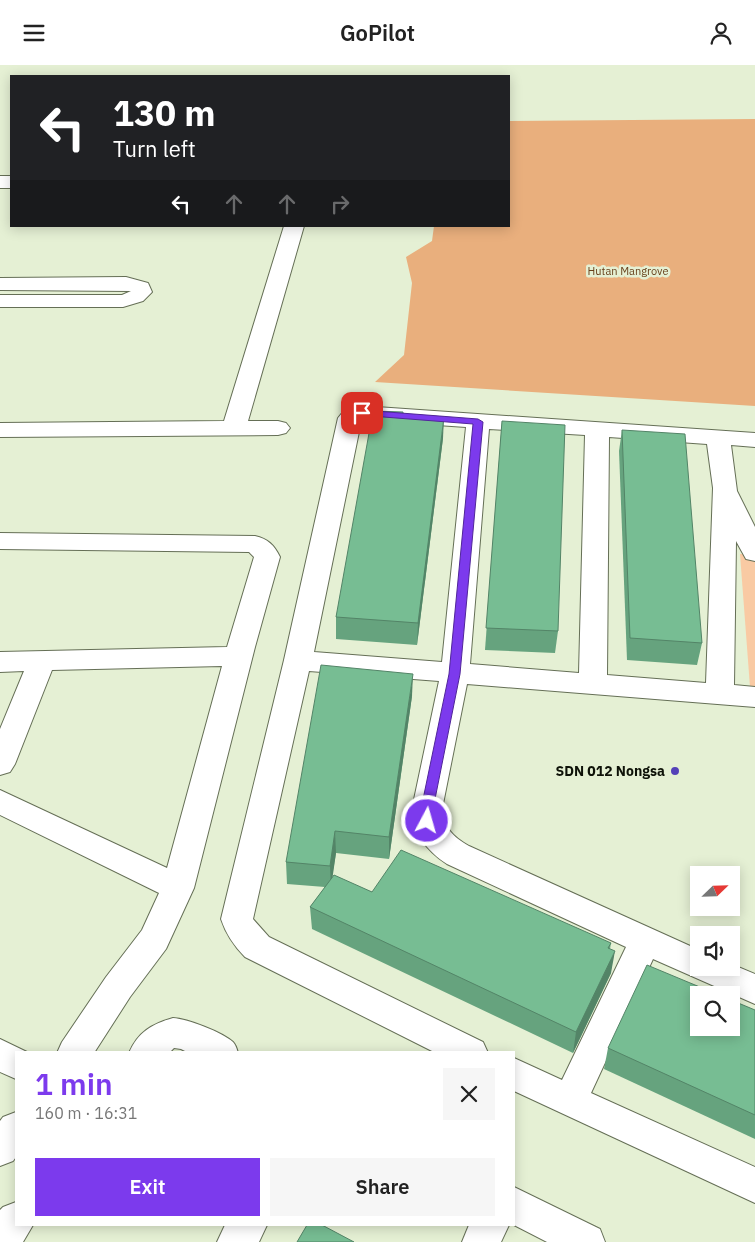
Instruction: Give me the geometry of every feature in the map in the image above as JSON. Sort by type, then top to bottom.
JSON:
[{"type":"street","points":[[234,428],[294,227]]},
{"type":"street","points":[[0,285],[126,283],[141,287],[142,292],[136,297],[123,301],[0,301]]},
{"type":"street","points":[[467,1051],[257,947],[246,938],[240,929],[237,919],[298,660],[352,415],[362,413],[755,440]]},
{"type":"street","points":[[478,422],[455,674],[427,809],[427,821],[434,834],[446,848],[458,855],[690,961]]},
{"type":"street","points":[[0,430],[278,428]]},
{"type":"street","points":[[593,684],[597,430]]},
{"type":"street","points":[[718,437],[725,488],[720,694]]},
{"type":"street","points":[[725,488],[755,553]]},
{"type":"street","points":[[0,541],[255,544],[260,547],[267,557],[178,888],[154,939],[118,987],[75,1051]]},
{"type":"street","points":[[0,662],[239,656]]},
{"type":"street","points":[[298,660],[755,697]]},
{"type":"street","points":[[0,765],[42,661]]},
{"type":"street","points":[[0,803],[178,888]]},
{"type":"street","points":[[570,1101],[645,942]]},
{"type":"street","points":[[724,976],[755,990]]},
{"type":"street","points":[[148,1051],[156,1040],[169,1033],[178,1032],[217,1051]]},
{"type":"street","points":[[0,1053],[15,1062]]},
{"type":"street","points":[[515,1074],[755,1185]]},
{"type":"street","points":[[0,1149],[15,1130]]},
{"type":"street","points":[[515,1206],[586,1242]]},
{"type":"street","points":[[0,1241],[15,1221]]},
{"type":"street","points":[[236,1242],[247,1226]]},
{"type":"street","points":[[481,1242],[489,1226]]},
{"type":"shaded area","points":[[740,554],[753,554],[755,559],[755,687],[750,687]]},
{"type":"green space","name":"Hutan Mangrove","points":[[755,119],[755,406],[375,382],[404,355],[412,283],[406,257],[432,241],[434,227],[510,227],[510,121]]},
{"type":"building","points":[[373,411],[403,412],[403,414],[444,417],[418,623],[336,617]]},
{"type":"building","points":[[502,421],[565,425],[558,631],[486,628]]},
{"type":"building","points":[[622,430],[685,434],[702,643],[630,638]]},
{"type":"building","points":[[321,665],[413,674],[389,837],[335,831],[330,866],[286,862]]},
{"type":"building","points":[[401,850],[611,943],[608,948],[615,951],[576,1032],[310,907],[334,875],[372,892]]},
{"type":"building","points":[[647,965],[697,986],[690,986],[690,1036],[740,1036],[740,1004],[755,1010],[755,1115],[608,1048]]},
{"type":"building","points":[[306,1226],[324,1226],[354,1242],[297,1242]]},
{"type":"place","name":"SDN 012 Nongsa","points":[[675,771]]},
{"type":"route","points":[[362,413],[478,422],[455,674],[427,809],[427,821]]}]
